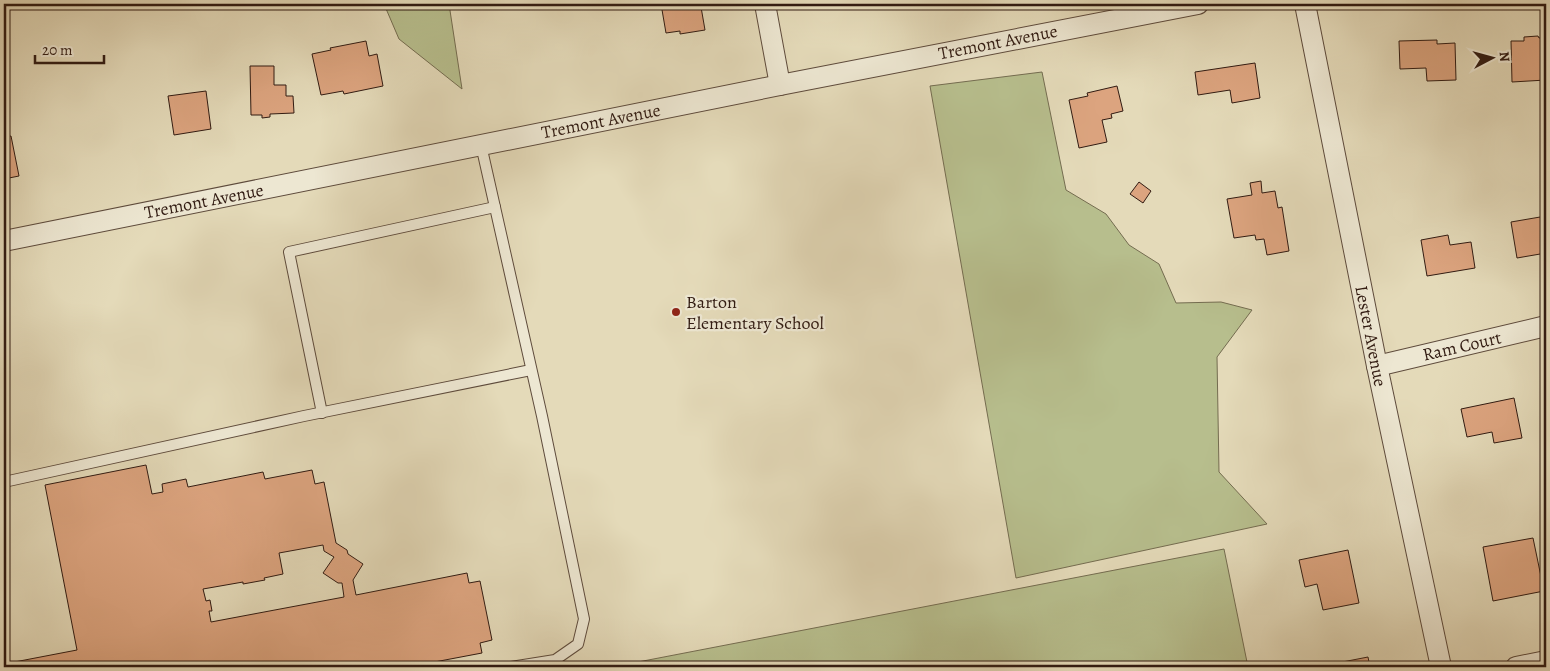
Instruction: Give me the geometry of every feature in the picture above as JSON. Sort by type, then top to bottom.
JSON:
[{"type":"street","points":[[765,4],[780,85]]},
{"type":"street","name":"Tremont Avenue","points":[[4,241],[780,85],[1198,4]]},
{"type":"street","name":"Lester Avenue","points":[[1305,4],[1377,366],[1441,667]]},
{"type":"street","name":"Ram Court","points":[[1377,366],[1546,326]]},
{"type":"street","points":[[1516,667],[1546,661]]},
{"type":"lane","points":[[481,145],[542,416],[584,619],[578,644],[555,660],[511,667]]},
{"type":"lane","points":[[322,413],[290,252],[494,207]]},
{"type":"lane","points":[[4,482],[531,370]]},
{"type":"green space","points":[[384,4],[449,4],[462,89],[399,39]]},
{"type":"green space","points":[[1042,72],[1066,190],[1106,214],[1129,245],[1159,264],[1176,303],[1221,302],[1252,310],[1217,357],[1219,472],[1267,524],[1016,578],[930,86]]},
{"type":"green space","points":[[1224,549],[1248,667],[612,667]]},
{"type":"building","points":[[661,4],[693,4],[693,8],[701,7],[705,30],[680,34],[680,31],[666,33]]},
{"type":"building","points":[[1538,36],[1539,38],[1545,37],[1546,80],[1512,82],[1511,41],[1524,41],[1524,37]]},
{"type":"building","points":[[1437,40],[1437,44],[1455,43],[1456,80],[1427,81],[1426,68],[1400,69],[1399,41]]},
{"type":"building","points":[[366,41],[369,56],[377,54],[383,86],[344,94],[343,91],[321,95],[312,54],[331,50],[330,48]]},
{"type":"building","points":[[1255,63],[1260,98],[1232,103],[1230,90],[1198,95],[1195,72]]},
{"type":"building","points":[[250,66],[274,66],[274,85],[286,85],[286,96],[293,96],[294,113],[270,114],[270,117],[262,118],[262,115],[251,115]]},
{"type":"building","points":[[1117,86],[1123,111],[1111,114],[1112,118],[1102,120],[1107,142],[1079,148],[1069,100],[1088,96],[1087,93]]},
{"type":"building","points":[[206,91],[211,129],[174,135],[168,96]]},
{"type":"building","points":[[11,136],[19,176],[4,179],[4,137]]},
{"type":"building","points":[[1261,181],[1262,193],[1275,191],[1278,208],[1282,207],[1289,251],[1267,255],[1264,239],[1256,240],[1255,235],[1234,238],[1227,199],[1252,195],[1250,183]]},
{"type":"building","points":[[1139,182],[1151,191],[1143,203],[1130,194]]},
{"type":"building","points":[[1546,216],[1546,253],[1517,258],[1511,222]]},
{"type":"building","points":[[1448,235],[1450,245],[1471,242],[1475,268],[1427,276],[1421,240]]},
{"type":"building","points":[[1514,398],[1522,438],[1494,443],[1492,432],[1467,437],[1461,409]]},
{"type":"building","points":[[146,465],[152,494],[163,492],[162,484],[186,479],[188,487],[263,472],[265,479],[312,470],[315,484],[324,482],[336,543],[363,564],[353,580],[356,595],[467,573],[469,583],[480,581],[492,640],[480,643],[482,653],[408,667],[4,667],[4,664],[77,650],[45,485]],"holes":[[[323,545],[324,551],[334,557],[323,573],[338,583],[342,583],[344,597],[211,622],[210,600],[206,601],[203,589],[265,580],[264,578],[283,574],[279,553]]]},
{"type":"building","points":[[1533,538],[1544,591],[1493,601],[1483,547]]},
{"type":"building","points":[[1348,550],[1359,603],[1323,610],[1317,584],[1305,587],[1299,560]]},
{"type":"building","points":[[1368,657],[1370,667],[1333,667],[1332,664]]},
{"type":"place","name":"Barton Elementary School","points":[[676,312]]}]
